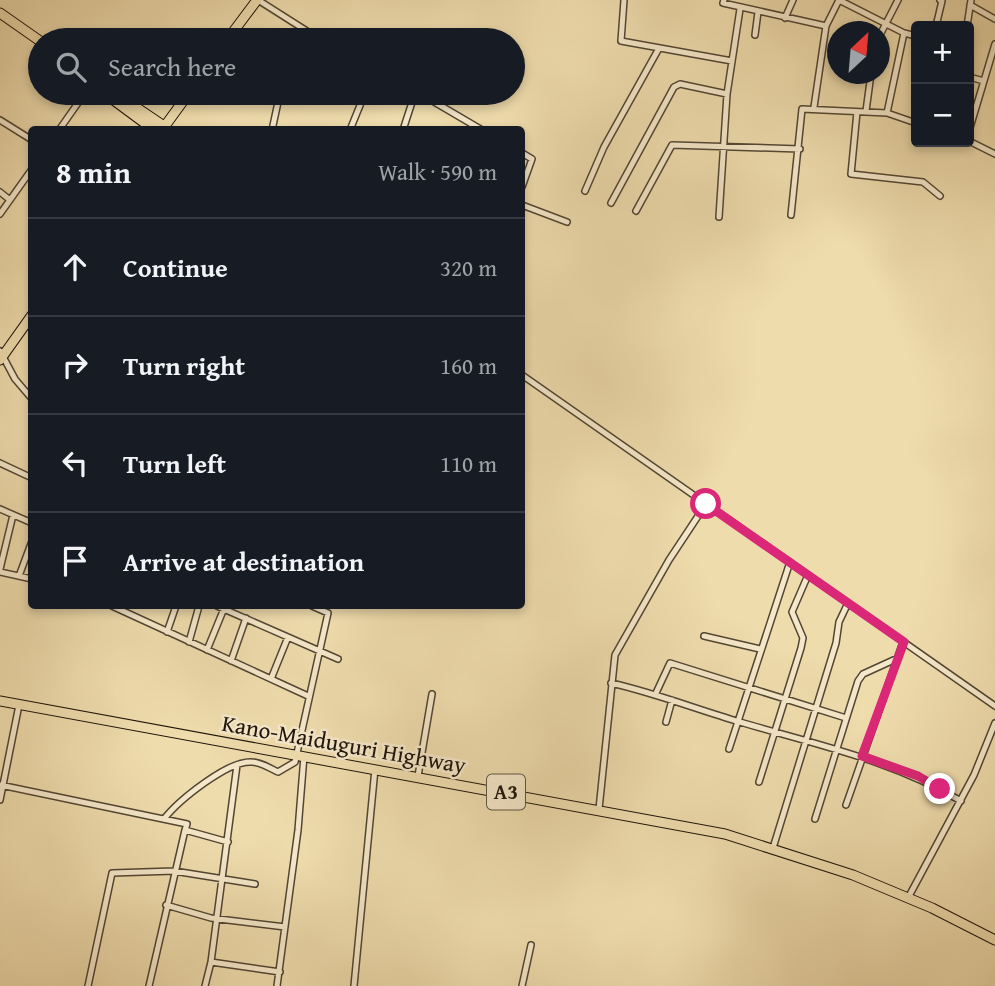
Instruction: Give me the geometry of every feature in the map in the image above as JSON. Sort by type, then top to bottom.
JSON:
[{"type":"main road","points":[[236,28],[257,0]]},
{"type":"main road","points":[[0,13],[28,33]]},
{"type":"main road","points":[[0,20],[28,40]]},
{"type":"main road","points":[[123,105],[157,126]]},
{"type":"main road","points":[[130,105],[157,126]]},
{"type":"main road","points":[[162,126],[179,105]]},
{"type":"main road","points":[[1,355],[28,320]]},
{"type":"main road","name":"Kano-Maiduguri Highway","points":[[0,701],[682,824],[773,848],[908,898],[995,940]]},
{"type":"street","points":[[257,0],[299,28]]},
{"type":"street","points":[[624,0],[621,41],[658,50],[732,61]]},
{"type":"street","points":[[724,0],[723,3],[740,9],[826,26]]},
{"type":"street","points":[[785,18],[793,0]]},
{"type":"street","points":[[814,107],[826,26],[839,0],[882,21]]},
{"type":"street","points":[[887,21],[898,0]]},
{"type":"street","points":[[937,21],[942,1],[940,0]]},
{"type":"street","points":[[968,21],[971,2],[995,19]]},
{"type":"street","points":[[719,217],[727,94],[740,9]]},
{"type":"street","points":[[755,35],[758,12]]},
{"type":"street","points":[[890,25],[911,35]]},
{"type":"street","points":[[887,113],[904,33]]},
{"type":"street","points":[[974,107],[995,44]]},
{"type":"street","points":[[585,191],[604,147],[658,50]]},
{"type":"street","points":[[974,78],[984,81]]},
{"type":"street","points":[[611,203],[674,87],[680,84],[727,94]]},
{"type":"street","points":[[866,111],[870,84]]},
{"type":"street","points":[[62,126],[77,105]]},
{"type":"street","points":[[273,126],[277,105]]},
{"type":"street","points":[[352,126],[360,105]]},
{"type":"street","points":[[404,126],[412,105]]},
{"type":"street","points":[[438,105],[475,126]]},
{"type":"street","points":[[791,215],[800,149],[802,109],[814,107],[887,113],[911,121]]},
{"type":"street","points":[[857,112],[851,174],[923,182],[940,196]]},
{"type":"street","points":[[0,120],[28,138]]},
{"type":"street","points":[[636,211],[673,145],[725,144],[800,149]]},
{"type":"street","points":[[974,144],[995,154]]},
{"type":"street","points":[[525,155],[532,159],[525,179]]},
{"type":"street","points":[[0,214],[28,175]]},
{"type":"street","points":[[0,192],[10,200]]},
{"type":"street","points":[[525,206],[566,222]]},
{"type":"street","points":[[1,355],[15,380],[28,394]]},
{"type":"street","points":[[525,377],[995,706]]},
{"type":"street","points":[[0,463],[28,476]]},
{"type":"street","points":[[599,809],[615,655],[669,560],[706,504]]},
{"type":"street","points":[[0,509],[28,521]]},
{"type":"street","points":[[13,515],[0,570],[28,578]]},
{"type":"street","points":[[19,576],[28,552]]},
{"type":"street","points":[[729,749],[790,562]]},
{"type":"street","points":[[759,782],[772,731],[803,638],[792,612],[808,575]]},
{"type":"street","points":[[773,848],[836,643],[839,622],[848,603]]},
{"type":"street","points":[[125,609],[167,632],[308,696]]},
{"type":"street","points":[[167,632],[175,609]]},
{"type":"street","points":[[189,642],[198,609]]},
{"type":"street","points":[[207,650],[220,609]]},
{"type":"street","points":[[227,609],[338,659]]},
{"type":"street","points":[[277,986],[308,696],[328,613],[319,609]]},
{"type":"street","points":[[231,661],[246,618]]},
{"type":"street","points":[[704,636],[760,649]]},
{"type":"street","points":[[271,679],[288,637]]},
{"type":"street","points":[[846,805],[904,642]]},
{"type":"street","points":[[815,819],[846,718],[863,674],[898,658]]},
{"type":"street","points":[[656,694],[670,663],[846,718]]},
{"type":"street","points":[[611,683],[862,756],[918,776],[961,801]]},
{"type":"street","points":[[418,776],[432,694]]},
{"type":"street","points":[[666,722],[672,701]]},
{"type":"street","points":[[0,800],[19,705]]},
{"type":"street","points":[[908,898],[961,801],[995,723]]},
{"type":"street","points":[[164,819],[178,801],[237,765],[255,762],[281,772],[301,755]]},
{"type":"street","points":[[205,986],[211,962],[237,765]]},
{"type":"street","points":[[354,986],[375,769]]},
{"type":"street","points":[[1,785],[187,824],[149,986]]},
{"type":"street","points":[[185,830],[228,842]]},
{"type":"street","points":[[88,986],[112,873],[174,872],[255,884]]},
{"type":"street","points":[[166,905],[217,919],[285,928]]},
{"type":"street","points":[[522,986],[531,945]]},
{"type":"street","points":[[211,962],[280,972]]},
{"type":"route","points":[[706,504],[904,642],[862,756],[918,776],[940,789]]}]
